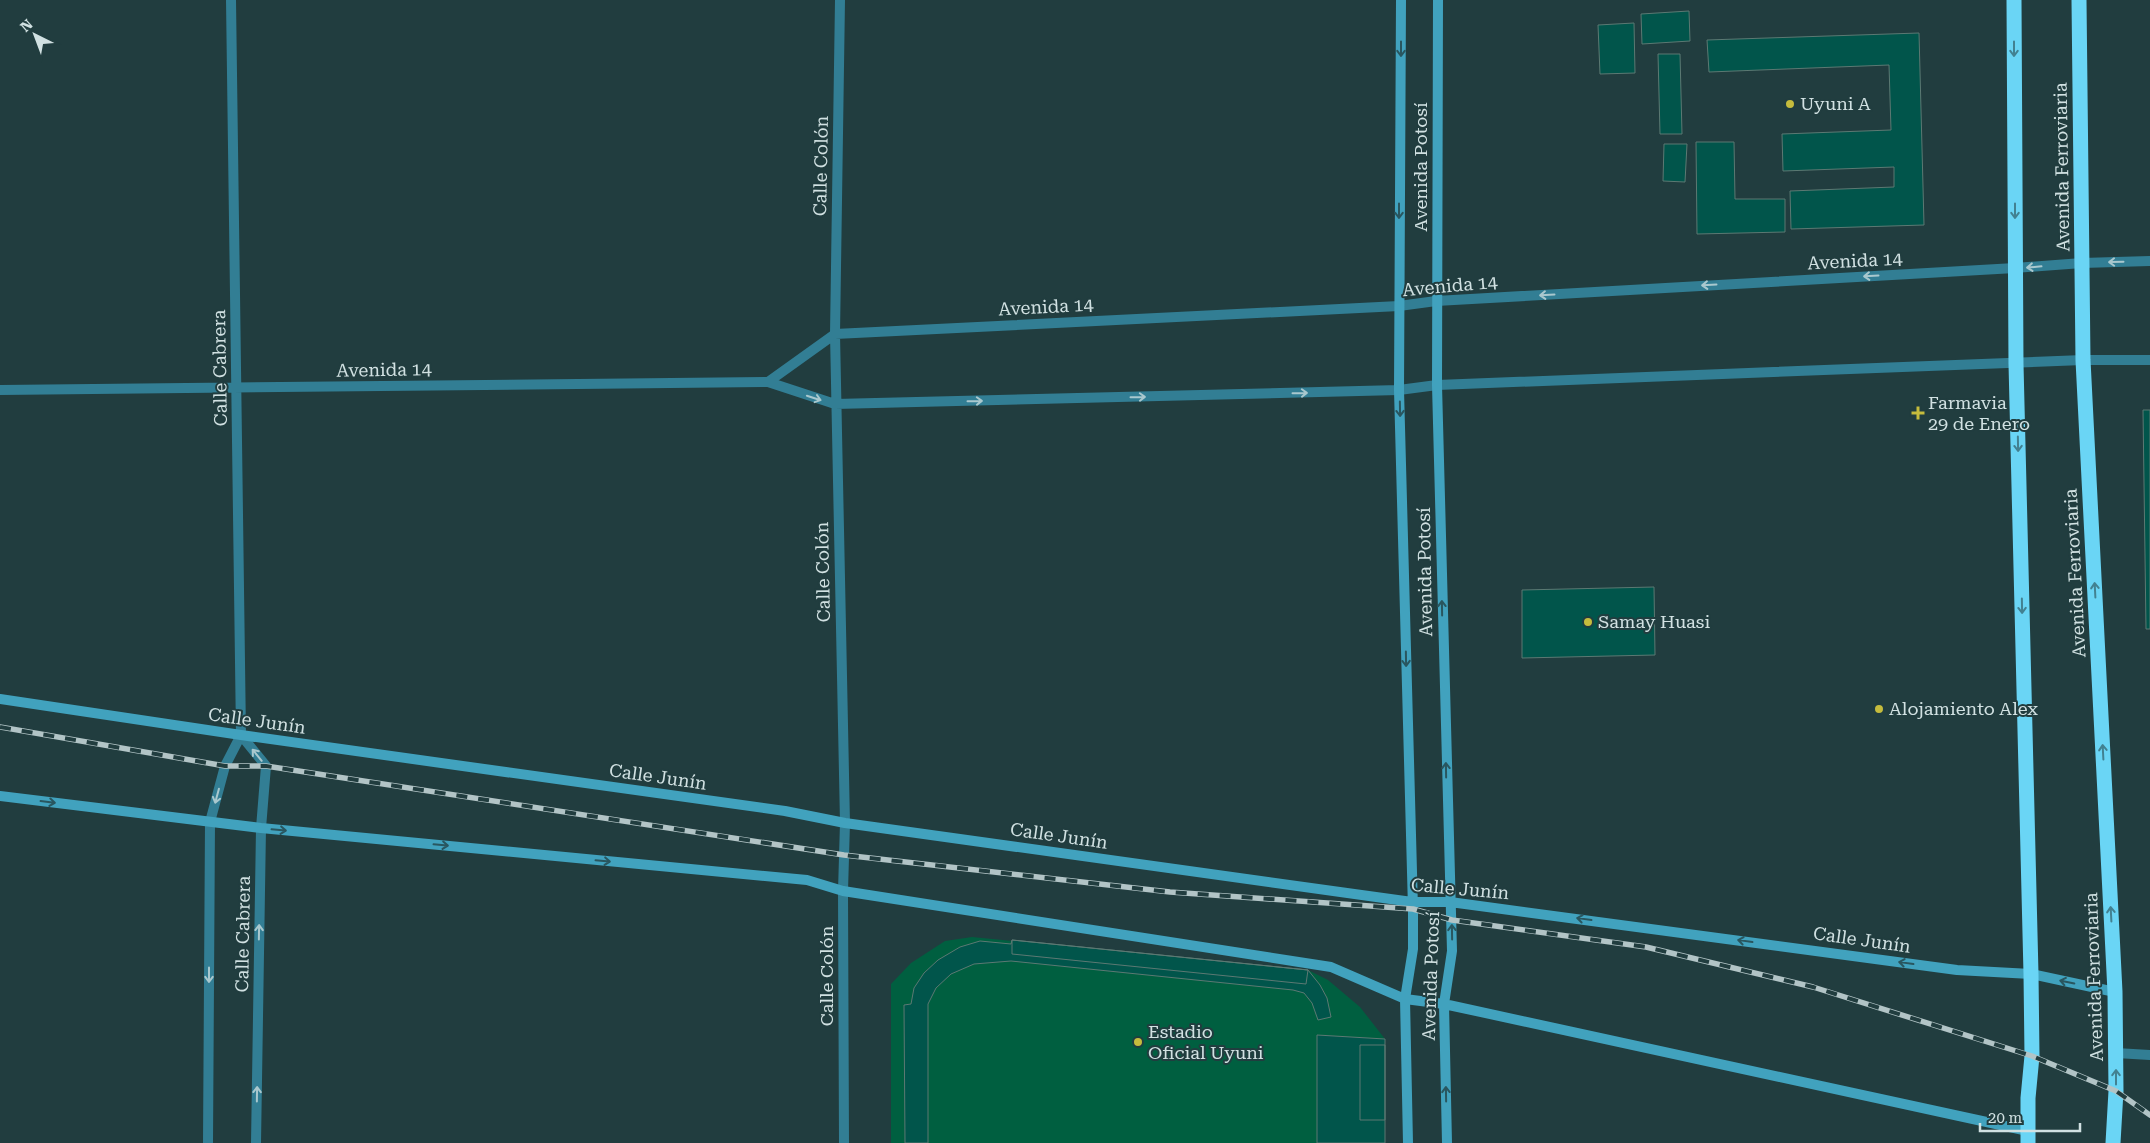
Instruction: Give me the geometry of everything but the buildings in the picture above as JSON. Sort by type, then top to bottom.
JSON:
[{"type":"highway","points":[[2014,0],[2016,364],[2031,974],[2032,1056],[2028,1098],[2028,1137]]},
{"type":"highway","name":"Avenida Ferroviaria","points":[[2079,0],[2083,360],[2115,992],[2116,1053],[2113,1143]]},
{"type":"street","name":"Calle Cabrera","points":[[208,1143],[210,822],[225,766],[241,735],[231,0]]},
{"type":"street","name":"Calle Colón","points":[[840,0],[835,404],[845,823],[843,891],[844,1143]]},
{"type":"street","name":"Avenida Potosí","points":[[1401,0],[1400,390],[1413,949],[1405,999],[1408,1143]]},
{"type":"street","name":"Avenida Potosí","points":[[1438,0],[1437,385],[1452,951],[1444,1004],[1447,1143]]},
{"type":"street","name":"Avenida 14","points":[[835,334],[1399,306],[1436,301],[2082,263],[2150,261]]},
{"type":"street","points":[[768,382],[835,334]]},
{"type":"street","name":"Avenida 14","points":[[0,390],[768,382],[835,404],[1400,390],[1437,385],[2083,360],[2150,360]]},
{"type":"street","name":"Calle Junín","points":[[0,699],[241,735],[785,811],[845,823],[1412,902],[1450,902],[1957,970],[2031,974],[2115,992]]},
{"type":"street","name":"Calle Cabrera","points":[[241,735],[266,766],[261,828],[256,1143]]},
{"type":"street","points":[[0,796],[261,828],[807,880],[843,891],[1331,967],[1405,999],[1444,1004],[2028,1137]]},
{"type":"street","points":[[2116,1053],[2150,1055]]},
{"type":"green space","name":"Estadio Oficial Uyuni","points":[[972,937],[1308,970],[1328,980],[1360,1007],[1385,1039],[1385,1143],[891,1143],[891,984],[911,963],[945,941]]},
{"type":"railway","points":[[0,727],[225,766],[266,766],[844,855],[1170,892],[1413,909],[1452,920],[1646,947],[1813,987],[2032,1056],[2116,1091],[2150,1115]]},
{"type":"place","name":"Uyuni A","points":[[1790,104]]},
{"type":"place","name":"Farmavia 29 de Enero","points":[[1918,413]]},
{"type":"place","name":"Samay Huasi","points":[[1588,622]]},
{"type":"place","name":"Alojamiento Alex","points":[[1879,709]]},
{"type":"place","name":"Estadio Oficial Uyuni","points":[[1138,1042]]}]
